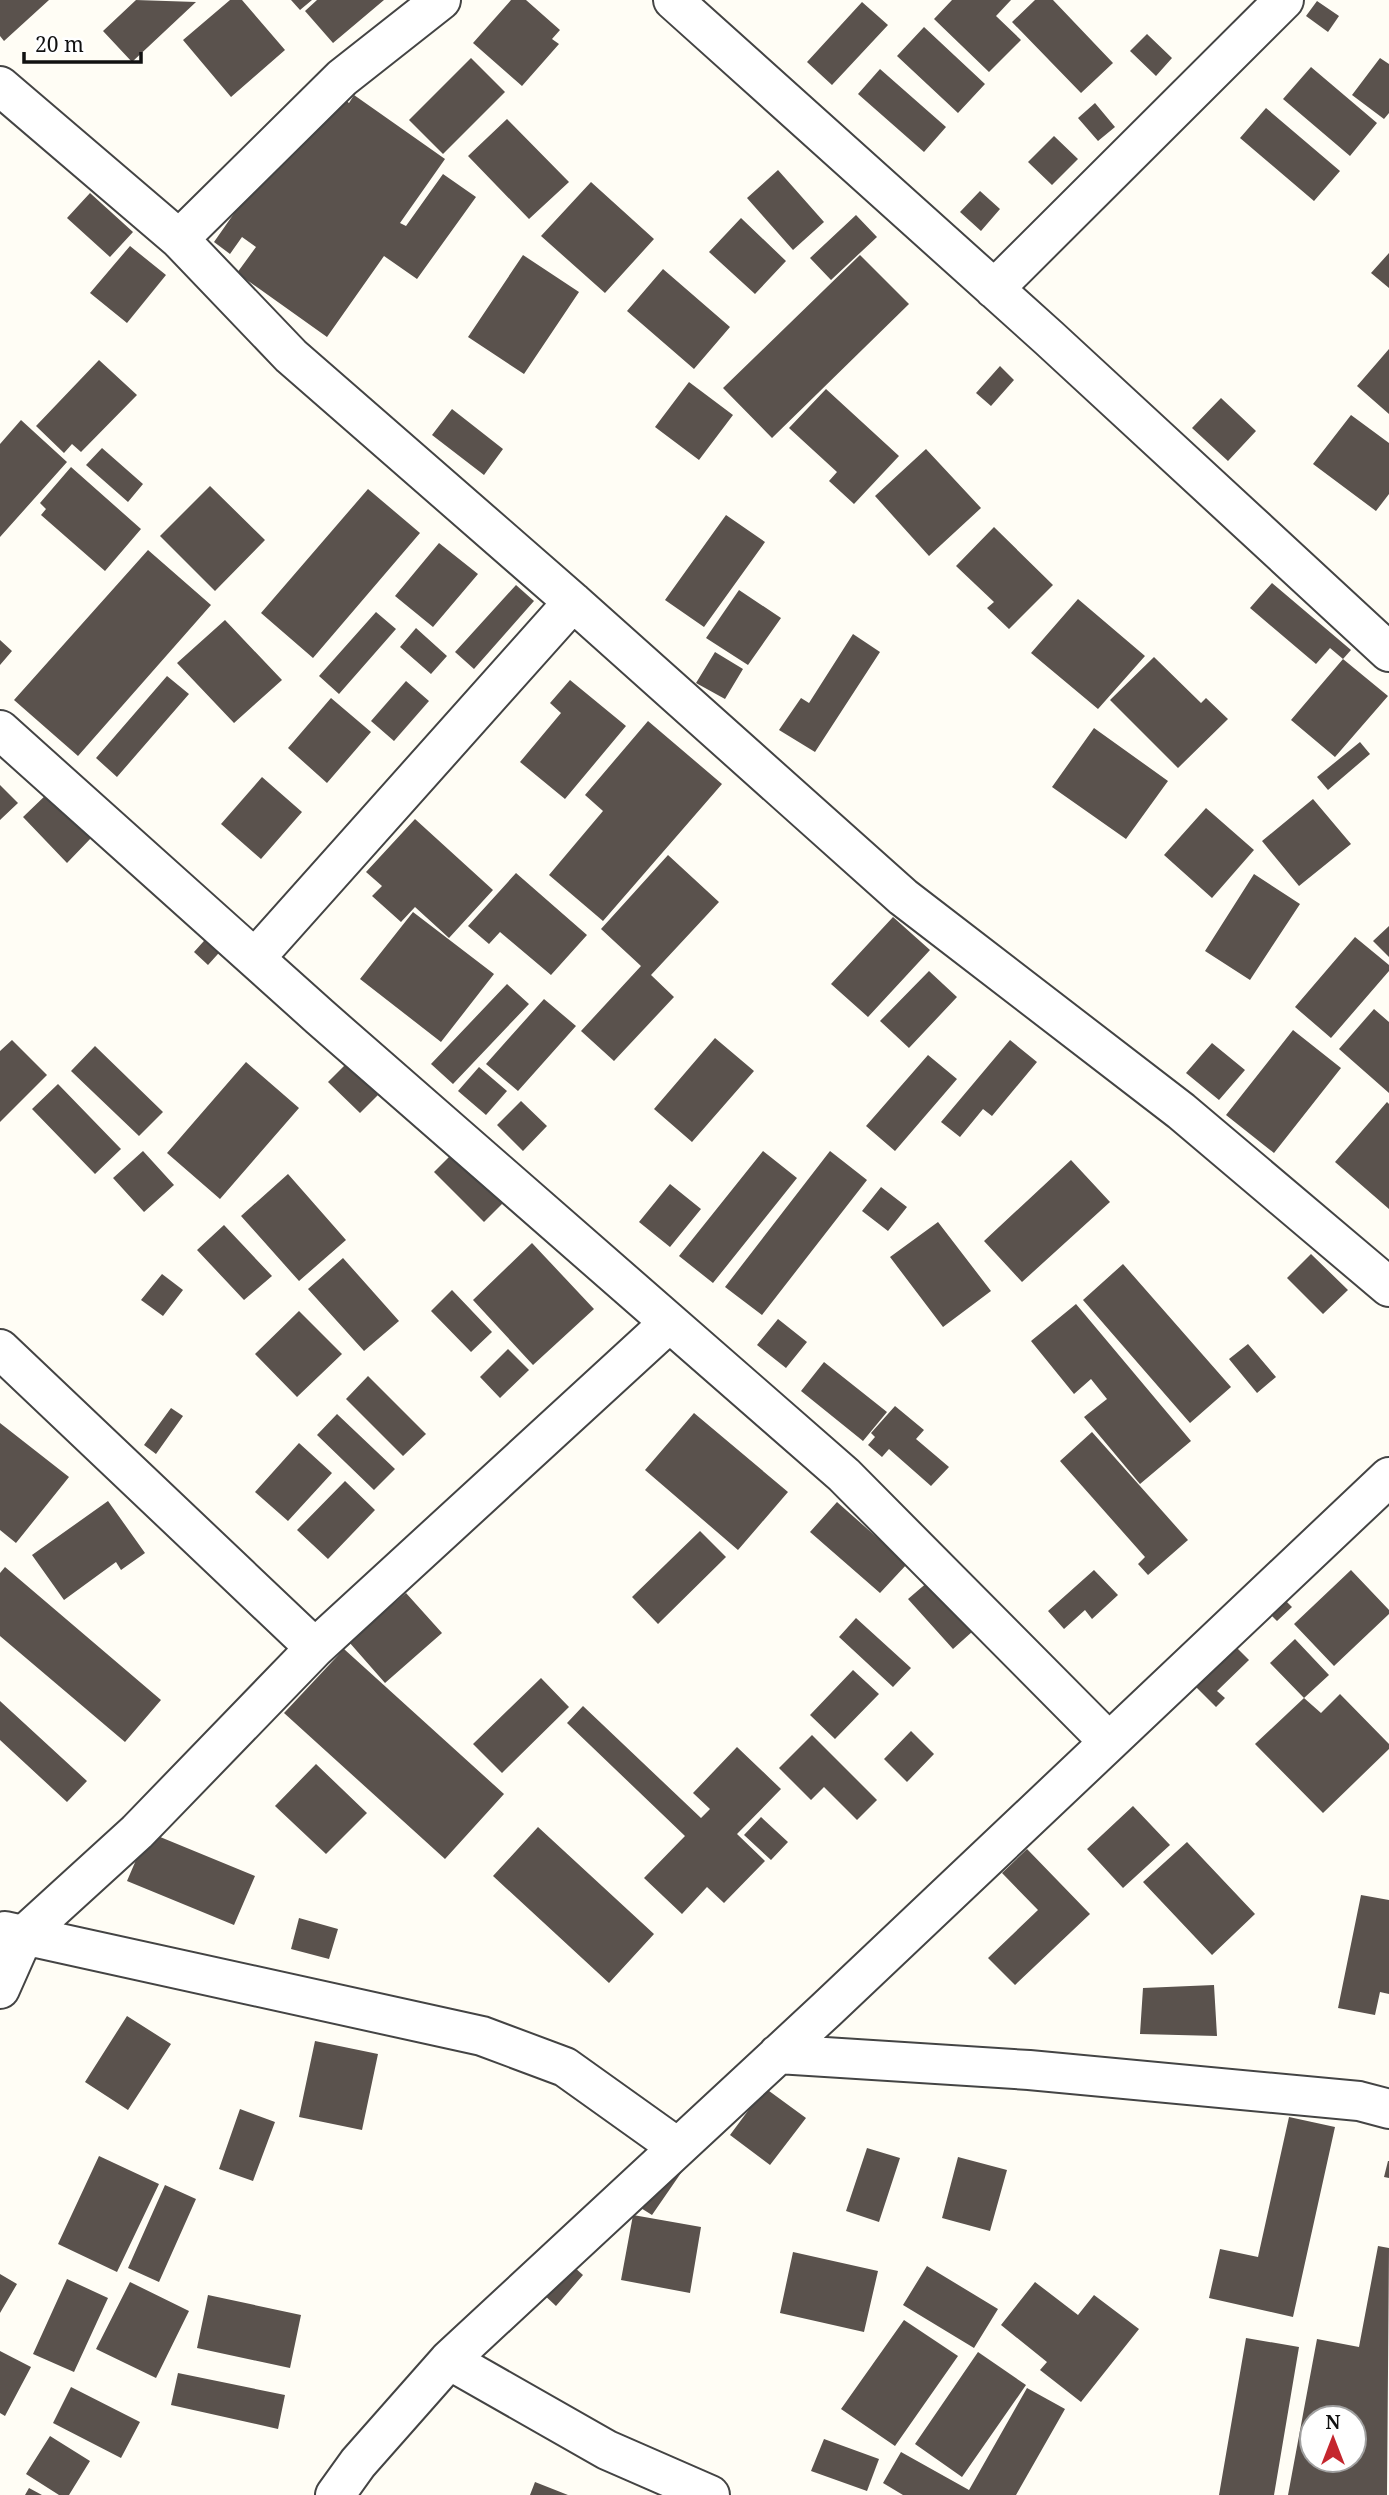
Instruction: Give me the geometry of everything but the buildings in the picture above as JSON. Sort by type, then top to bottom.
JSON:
[{"type":"street","points":[[179,239],[342,78],[441,0]]},
{"type":"street","points":[[673,0],[1387,645]]},
{"type":"street","points":[[995,289],[1284,0]]},
{"type":"street","points":[[0,86],[179,239],[292,356],[573,601],[903,897],[1181,1111],[1389,1287]]},
{"type":"street","points":[[256,957],[573,601]]},
{"type":"street","points":[[0,730],[320,1017],[844,1475],[1109,1742]]},
{"type":"street","points":[[0,1989],[12,1932],[137,1832],[315,1648],[669,1323]]},
{"type":"street","points":[[0,1349],[315,1648]]},
{"type":"street","points":[[335,2495],[358,2463],[449,2360],[1389,1478]]},
{"type":"street","points":[[12,1932],[482,2036],[565,2067],[677,2147]]},
{"type":"street","points":[[778,2054],[1029,2070],[1359,2101],[1389,2109]]},
{"type":"street","points":[[449,2360],[607,2450],[710,2495]]}]
